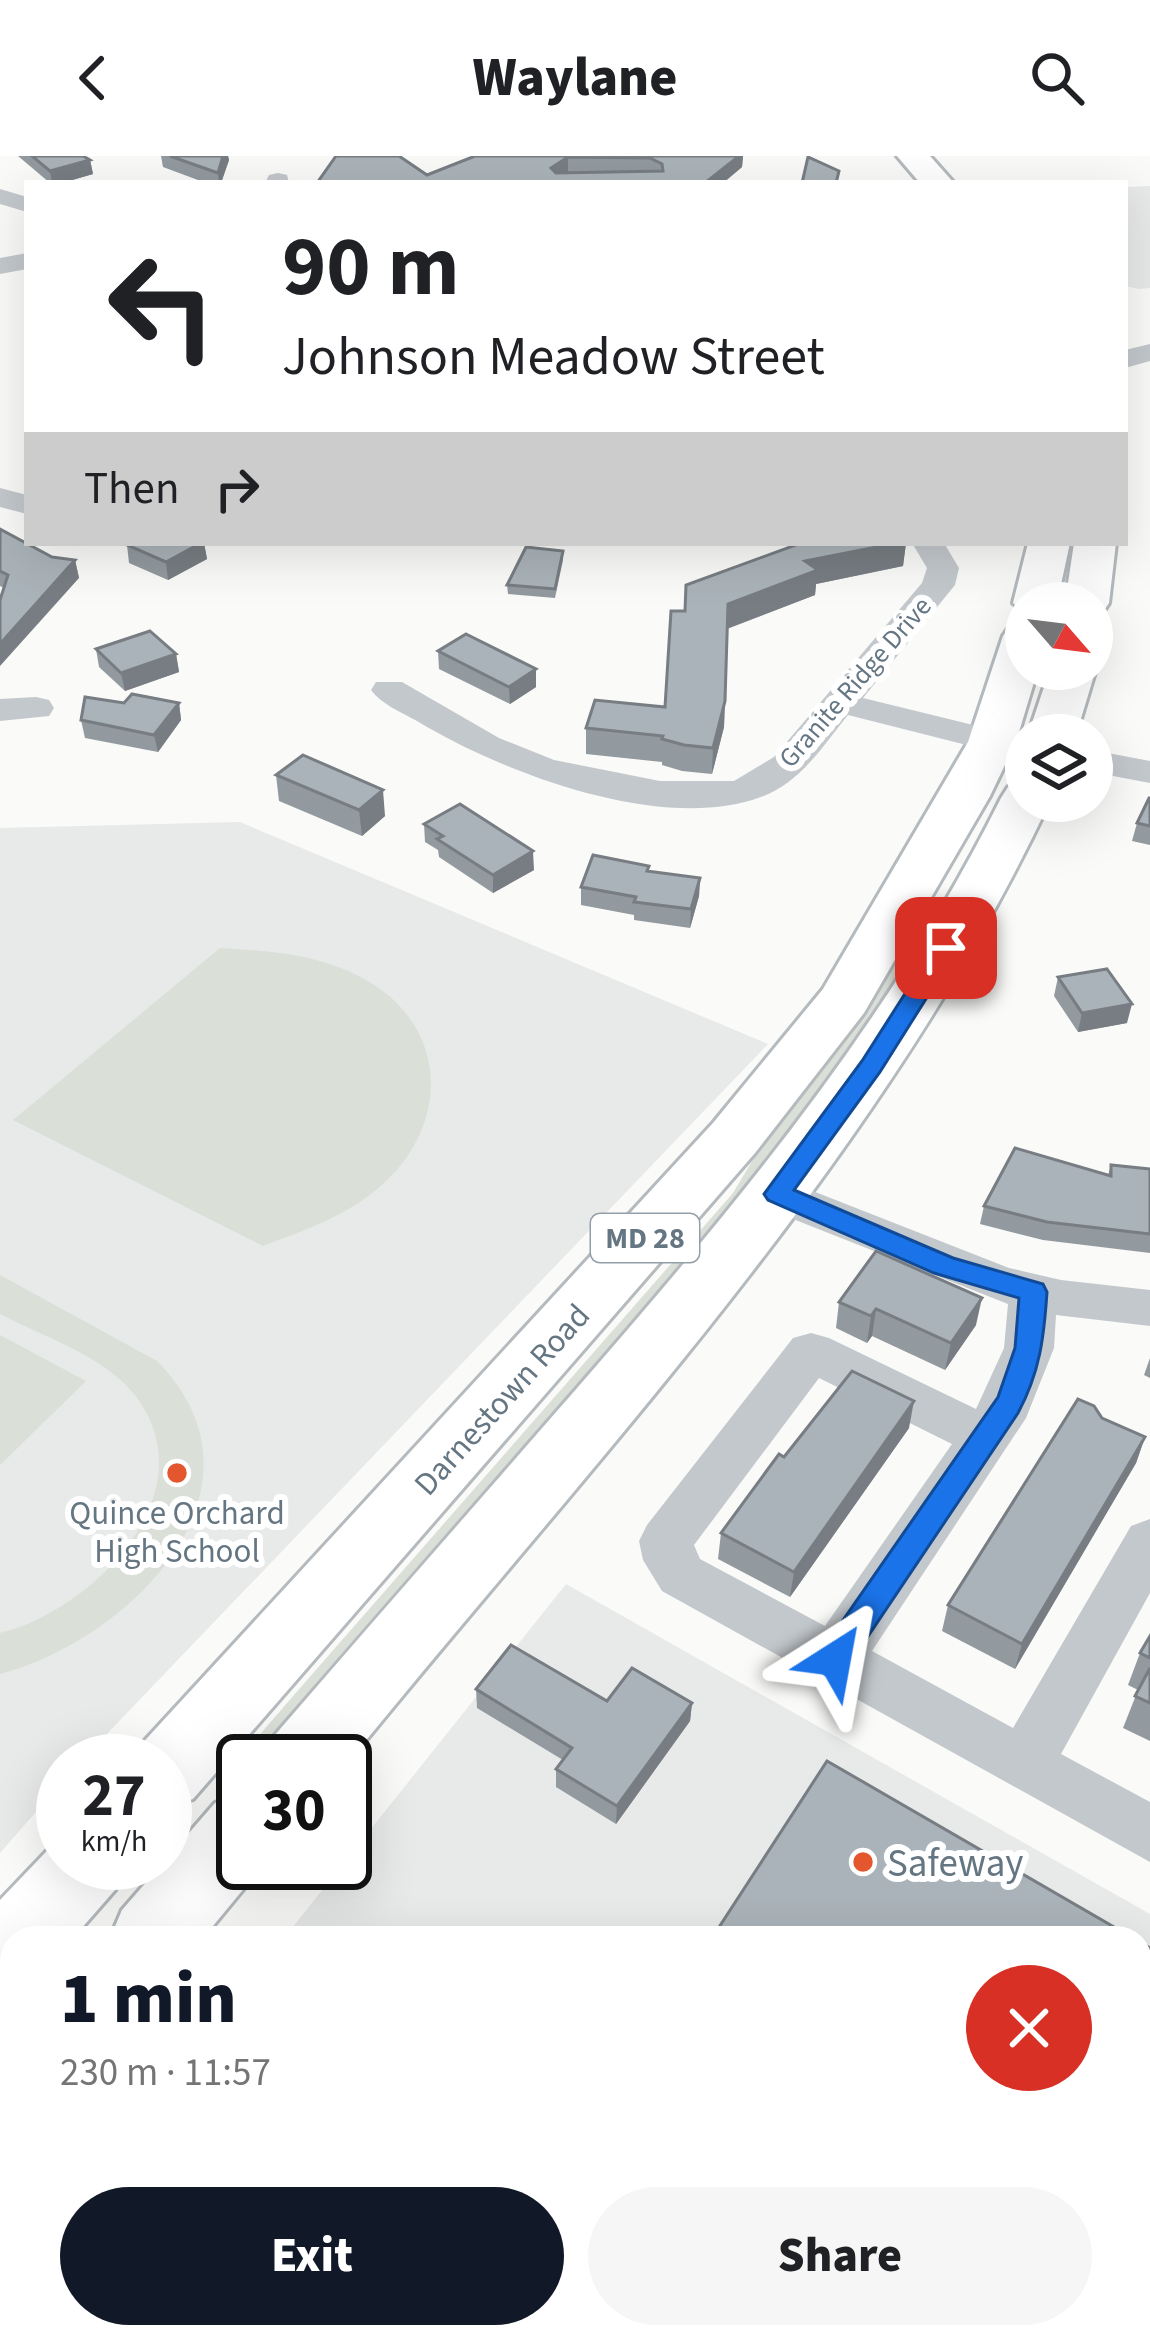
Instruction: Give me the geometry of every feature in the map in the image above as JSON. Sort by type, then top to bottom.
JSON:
[{"type":"main road","points":[[913,156],[935,180]]},
{"type":"main road","points":[[1040,582],[1048,546]]},
{"type":"main road","points":[[1090,582],[1095,546]]},
{"type":"main road","name":"Darnestown Road","points":[[192,1744],[784,1078],[1005,767]]},
{"type":"main road","name":"MD 28","points":[[324,1734],[777,1194],[836,1117],[931,976],[1013,822]]},
{"type":"main road","points":[[161,1926],[216,1861]]},
{"type":"main road","points":[[31,1926],[62,1890]]},
{"type":"street","name":"Granite Ridge Drive","points":[[389,690],[516,760],[567,777],[699,795],[738,792],[763,783],[787,765],[938,585],[943,568],[930,546]]},
{"type":"street","points":[[842,703],[1005,738]]},
{"type":"street","points":[[1113,765],[1150,772]]},
{"type":"street","points":[[777,1194],[944,1265],[1033,1292],[1150,1308]]},
{"type":"street","points":[[835,1659],[1022,1379],[1033,1292]]},
{"type":"street","points":[[986,1437],[812,1352],[666,1541],[670,1560],[681,1575],[1150,1834]]},
{"type":"street","points":[[1024,1764],[1150,1542]]},
{"type":"shaded area","points":[[1150,186],[1150,288],[1128,287],[1128,187]]},
{"type":"shaded area","name":"Quince Orchard High School","points":[[240,822],[768,1044],[107,1734],[36,1734],[36,1812],[0,1853],[0,828]]},
{"type":"shaded area","points":[[922,911],[934,913],[902,976],[773,1161],[286,1734],[261,1734],[733,1193],[783,1109]]},
{"type":"shaded area","points":[[220,948],[311,959],[362,978],[390,997],[411,1020],[424,1046],[430,1074],[421,1131],[384,1183],[342,1213],[263,1246],[13,1120]]},
{"type":"shaded area","points":[[0,1275],[157,1361],[191,1410],[203,1459],[197,1507],[174,1552],[140,1594],[97,1629],[49,1656],[0,1674],[0,1633],[71,1600],[104,1573],[131,1541],[150,1506],[159,1469],[154,1431],[134,1394],[89,1358],[0,1314]]},
{"type":"shaded area","points":[[0,1335],[86,1381],[0,1465]]},
{"type":"shaded area","points":[[566,1584],[1150,1914],[1150,1926],[294,1926],[322,1890],[372,1890],[372,1828]]},
{"type":"building","points":[[32,156],[83,156],[90,160],[50,171]]},
{"type":"building","points":[[170,156],[223,156],[218,173]]},
{"type":"building","points":[[336,156],[399,156],[427,175],[475,156],[739,156],[709,180],[319,180]],"holes":[[[568,157],[650,158],[662,164],[663,171],[556,173],[551,168]]]},
{"type":"building","points":[[808,157],[839,171],[837,180],[803,180]]},
{"type":"building","points":[[0,529],[24,546],[75,560],[0,644],[0,600],[8,575],[0,571]]},
{"type":"building","points":[[129,546],[195,546],[166,562]]},
{"type":"building","points":[[793,546],[882,546],[805,561],[818,570],[728,604],[725,701],[713,748],[684,745],[663,736],[586,728],[595,700],[665,707],[671,611],[685,611],[686,585]]},
{"type":"building","points":[[526,547],[563,551],[555,589],[507,585]]},
{"type":"building","points":[[150,631],[176,654],[121,673],[96,649]]},
{"type":"building","points":[[466,634],[536,669],[509,687],[438,651]]},
{"type":"building","points":[[132,694],[179,703],[154,735],[81,720],[85,697],[124,703]]},
{"type":"building","points":[[303,755],[383,790],[359,810],[276,775]]},
{"type":"building","points":[[1150,798],[1150,826],[1137,823]]},
{"type":"building","points":[[460,804],[533,851],[493,875],[437,839],[443,836],[424,824]]},
{"type":"building","points":[[593,855],[649,866],[647,871],[700,878],[691,909],[634,902],[636,897],[581,887]]},
{"type":"building","points":[[1107,969],[1132,1004],[1082,1013],[1058,977]]},
{"type":"building","points":[[1015,1148],[1111,1176],[1111,1165],[1150,1169],[1150,1234],[1047,1222],[984,1206]]},
{"type":"building","points":[[876,1251],[982,1298],[951,1343],[876,1309],[871,1316],[839,1302]]},
{"type":"building","points":[[852,1371],[914,1401],[794,1572],[721,1533],[779,1454],[784,1457]]},
{"type":"building","points":[[1078,1399],[1094,1406],[1102,1418],[1145,1437],[1022,1644],[948,1605]]},
{"type":"building","points":[[1150,1636],[1150,1658],[1140,1653]]},
{"type":"building","points":[[511,1645],[607,1701],[632,1668],[692,1703],[617,1806],[556,1769],[572,1748],[476,1689]]},
{"type":"building","points":[[1150,1668],[1150,1703],[1135,1696]]},
{"type":"building","name":"Safeway","points":[[827,1761],[1112,1926],[720,1926]]},
{"type":"place","name":"Quince Orchard High School","points":[[177,1473]]},
{"type":"place","name":"Safeway","points":[[863,1862]]},
{"type":"route","points":[[835,1659],[1008,1405],[1022,1379],[1029,1348],[1033,1292],[944,1265],[777,1194],[836,1117],[946,948]]}]
